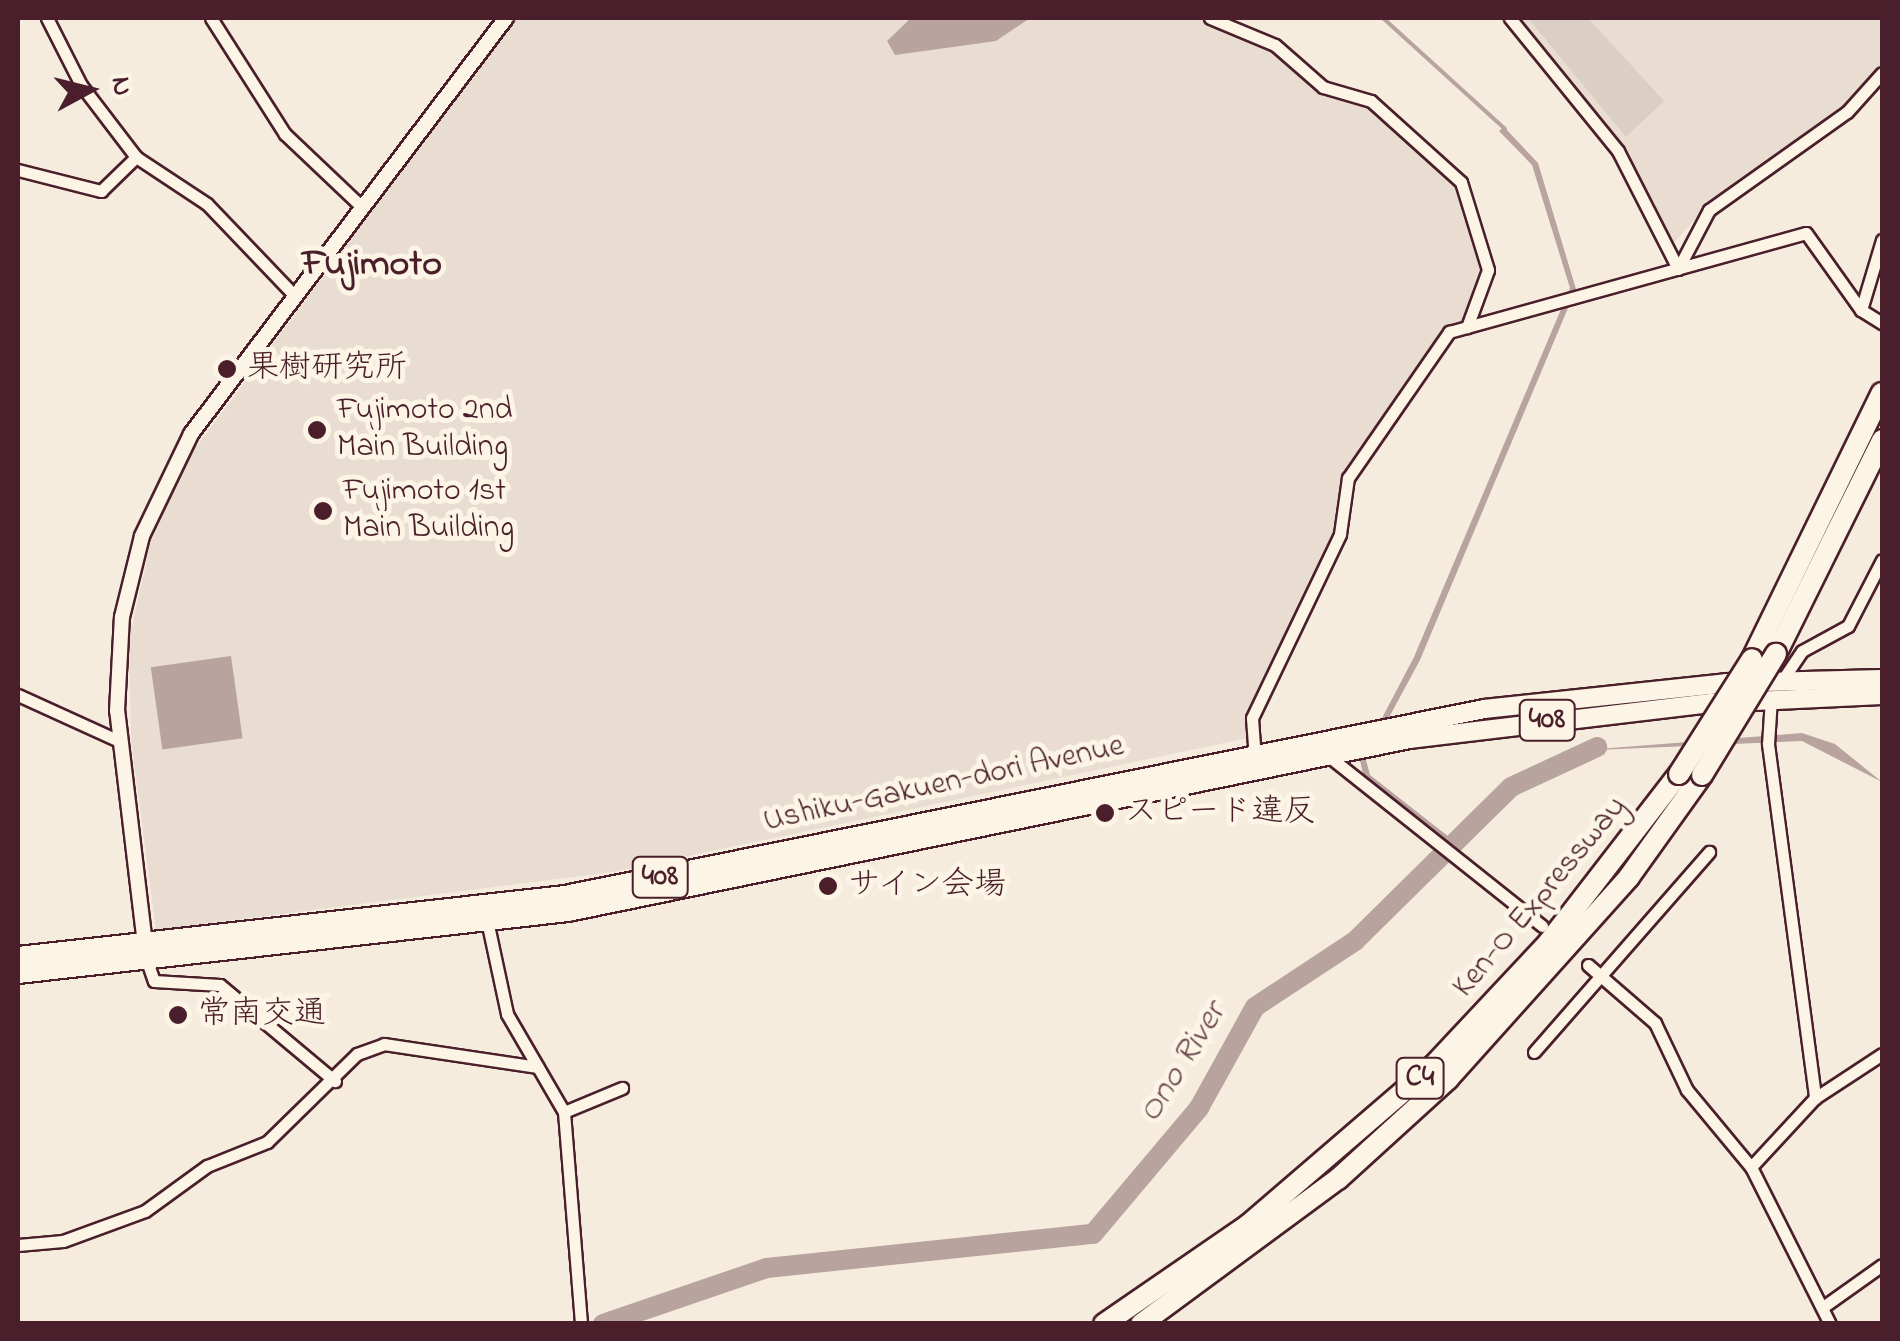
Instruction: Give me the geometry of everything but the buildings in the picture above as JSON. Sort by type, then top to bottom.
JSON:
[{"type":"highway","name":"Ken-O Expressway","points":[[1104,1324],[1248,1225],[1434,1066],[1574,913],[1680,774],[1752,659],[1882,393]]},
{"type":"highway","name":"Ken-O Expressway","points":[[1141,1324],[1338,1179],[1448,1079],[1585,930],[1702,775],[1776,654],[1882,440]]},
{"type":"highway","name":"Ushiku-Gakuen-dori Avenue","points":[[18,956],[146,952],[488,925],[1501,707],[1782,681],[1882,679]]},
{"type":"highway","name":"Ushiku-Gakuen-dori Avenue","points":[[18,974],[146,952],[565,894],[1255,759],[1326,754],[1574,716],[1770,699],[1882,695]]},
{"type":"street","points":[[47,18],[81,86],[136,157],[207,204],[294,296]]},
{"type":"street","points":[[212,18],[285,134],[362,207]]},
{"type":"street","points":[[335,1081],[220,985],[154,982],[146,952],[120,741],[122,617],[149,518],[191,434],[506,18]]},
{"type":"street","points":[[1210,18],[1275,45],[1323,87],[1371,101],[1450,169],[1488,270],[1468,327]]},
{"type":"street","points":[[1510,18],[1618,151],[1678,269]]},
{"type":"street","points":[[1678,269],[1709,210],[1847,112],[1882,73]]},
{"type":"street","points":[[18,170],[101,191],[136,157]]},
{"type":"street","points":[[1255,759],[1256,707],[1340,534],[1348,478],[1449,332],[1806,233],[1861,310],[1882,324]]},
{"type":"street","points":[[1861,310],[1882,240]]},
{"type":"street","points":[[1814,1098],[1767,738],[1770,699],[1802,651],[1848,626],[1882,560]]},
{"type":"street","points":[[18,695],[120,741]]},
{"type":"street","points":[[1326,754],[1542,926]]},
{"type":"street","points":[[1534,1052],[1709,852]]},
{"type":"street","points":[[488,925],[506,1014],[564,1112],[580,1323]]},
{"type":"street","points":[[1588,965],[1655,1023],[1686,1090],[1751,1167],[1830,1324]]},
{"type":"street","points":[[18,1246],[63,1241],[145,1211],[206,1166],[267,1142],[335,1081],[357,1054],[384,1044],[537,1067]]},
{"type":"street","points":[[1751,1167],[1814,1098],[1882,1054]]},
{"type":"street","points":[[564,1112],[622,1088]]},
{"type":"street","points":[[1823,1307],[1882,1266]]},
{"type":"shaded area","points":[[515,18],[1204,18],[1271,49],[1311,86],[1368,106],[1451,175],[1484,273],[1472,307],[1347,471],[1335,533],[1245,716],[1248,738],[612,872],[156,930],[131,740],[129,640],[151,541],[189,457]]},
{"type":"shaded area","points":[[911,18],[1030,18],[996,41],[895,55],[887,41]]},
{"type":"shaded area","points":[[1516,18],[1882,18],[1882,65],[1855,100],[1706,207],[1672,245],[1613,136]]},
{"type":"shaded area","points":[[1528,18],[1588,18],[1664,101],[1626,137]]},
{"type":"shaded area","points":[[1504,127],[1538,163],[1576,289],[1420,660],[1366,760],[1370,775],[1449,837],[1445,843],[1364,779],[1360,760],[1414,657],[1570,288],[1532,165],[1499,131]]},
{"type":"shaded area","points":[[231,656],[243,738],[162,749],[151,667]]},
{"type":"shaded area","points":[[1802,733],[1835,744],[1882,782],[1802,741],[1573,751]]},
{"type":"waterway","points":[[1383,18],[1505,129]]},
{"type":"waterway","name":"Ono River","points":[[603,1324],[767,1268],[1093,1234],[1199,1108],[1255,1007],[1355,941],[1511,787],[1597,747]]},
{"type":"waterway","name":"Ono River","points":[[1448,840],[1452,843]]},
{"type":"place","name":"果樹研究所","points":[[227,369]]},
{"type":"place","name":"Fujimoto 2nd Main Building","points":[[317,430]]},
{"type":"place","name":"Fujimoto 1st Main Building","points":[[323,511]]},
{"type":"place","name":"スピード違反","points":[[1105,813]]},
{"type":"place","name":"サイン会場","points":[[828,886]]},
{"type":"place","name":"常南交通","points":[[178,1015]]},
{"type":"district","name":"Fujimoto","points":[[372,266]]}]
